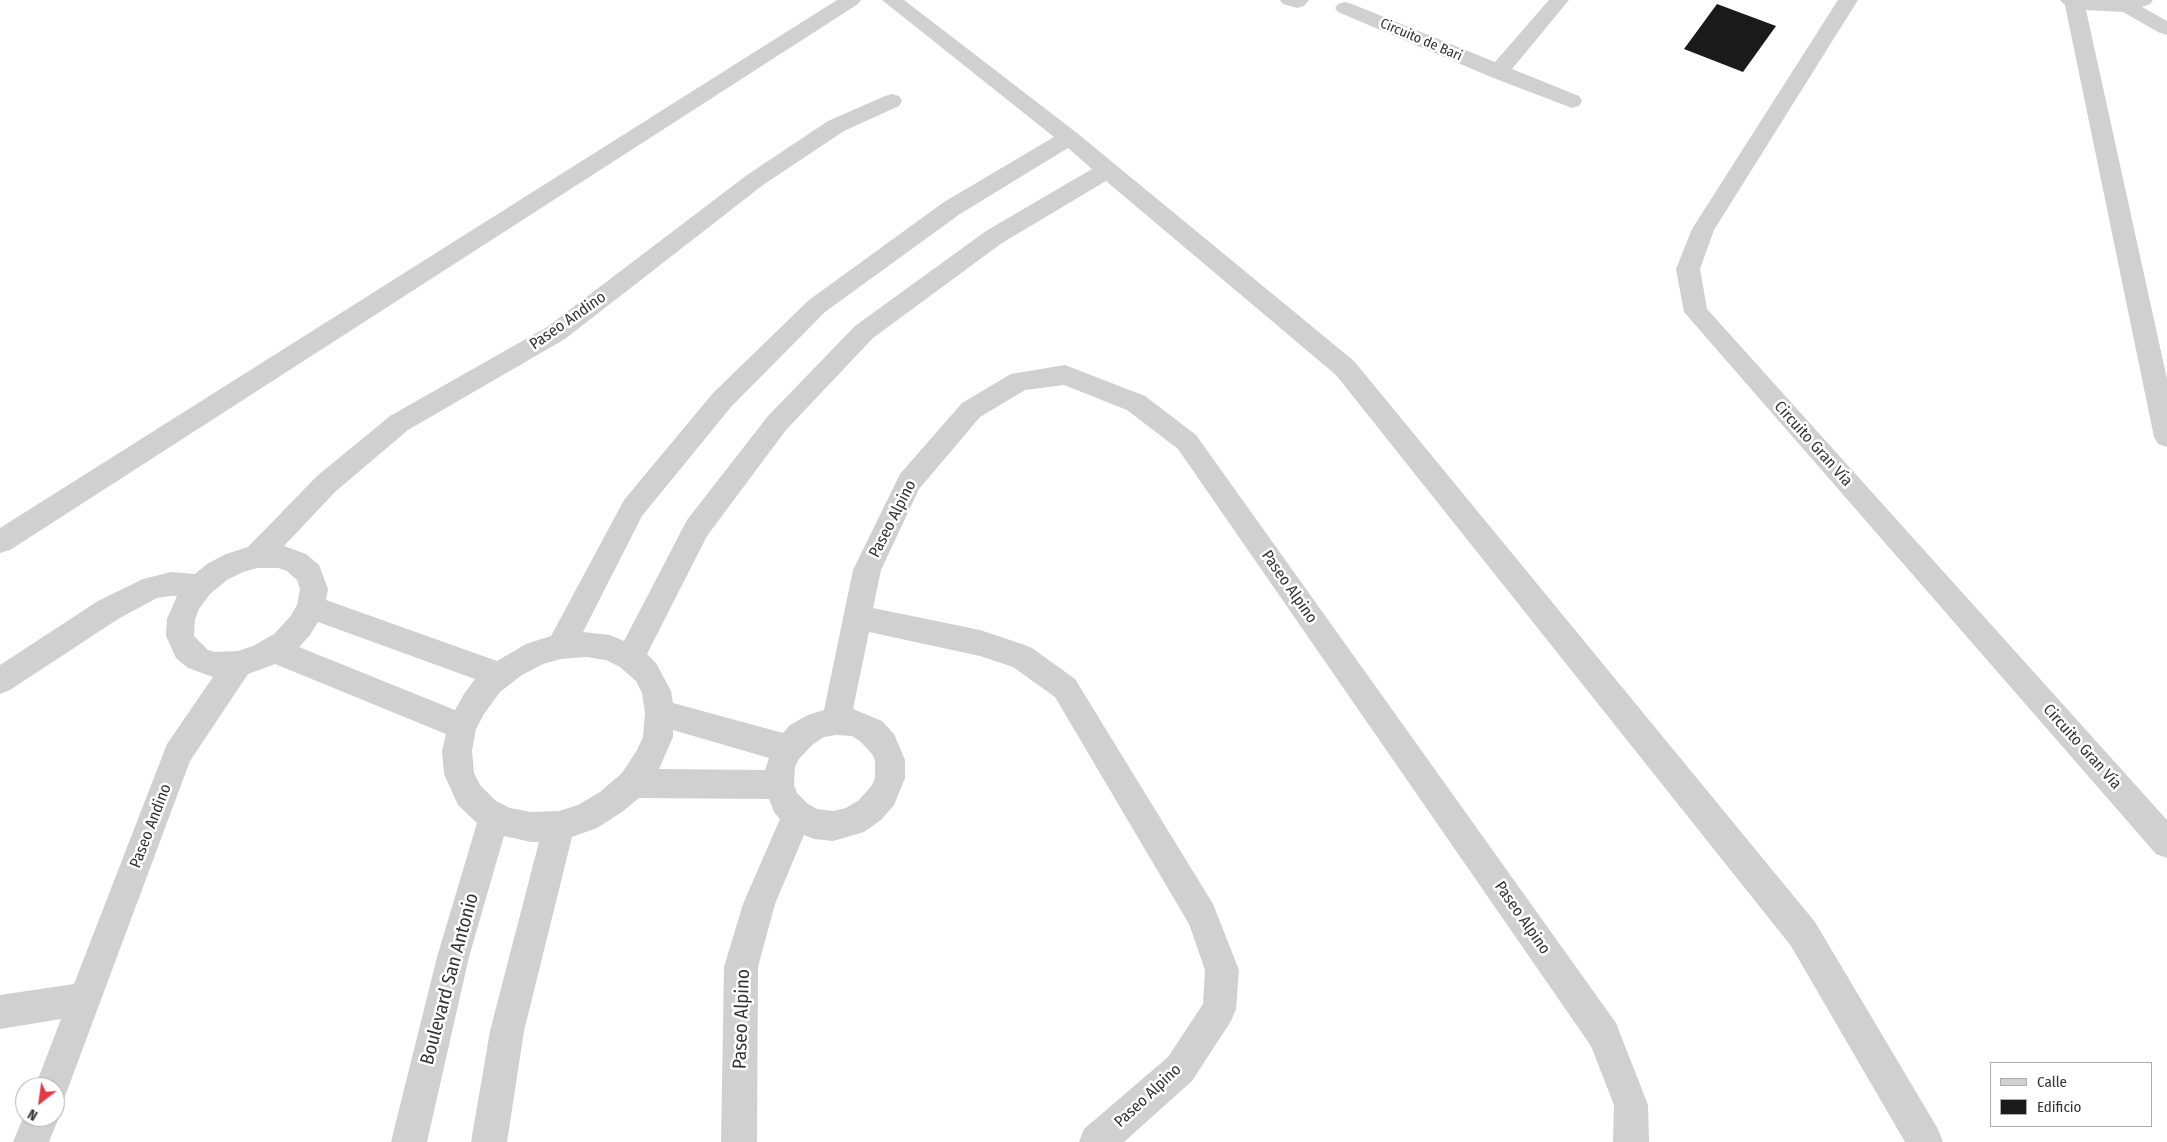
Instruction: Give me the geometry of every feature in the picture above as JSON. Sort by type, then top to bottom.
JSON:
[{"type":"street","points":[[0,542],[851,0]]},
{"type":"street","points":[[892,0],[1069,138],[1345,368],[1803,934],[1925,1142]]},
{"type":"street","points":[[1498,72],[1559,0]]},
{"type":"street","name":"Circuito Gran Vía","points":[[1848,0],[1703,229],[1688,269],[1696,312],[2167,843]]},
{"type":"street","points":[[2167,29],[2135,3],[2092,6],[2072,1],[2167,437]]},
{"type":"street","name":"Circuito de Bari","points":[[1345,8],[1572,101]]},
{"type":"street","name":"Paseo Andino","points":[[257,556],[326,484],[399,423],[556,333],[755,180],[836,126],[892,101]]},
{"type":"street","points":[[561,646],[633,508],[722,400],[816,306],[952,208],[1069,138]]},
{"type":"street","points":[[630,658],[697,528],[777,423],[864,332],[994,237],[1107,170]]},
{"type":"street","name":"Paseo Alpino","points":[[836,721],[866,570],[909,482],[971,410],[1020,381],[1065,375],[1136,403],[1187,442],[1604,1035],[1631,1105],[1631,1142]]},
{"type":"street","name":"Paseo Andino","points":[[257,556],[278,556],[296,562],[309,573],[314,589],[311,607],[300,626],[284,643],[262,657],[238,664],[215,665],[198,659],[186,650],[180,636],[181,619],[188,602],[200,586],[223,569],[236,562],[257,556]]},
{"type":"street","points":[[0,681],[108,610],[153,587],[171,584],[200,586]]},
{"type":"street","points":[[311,607],[500,675]]},
{"type":"street","name":"Paseo Alpino","points":[[858,617],[980,643],[1022,656],[1065,688],[1202,915],[1222,970],[1220,1009],[1180,1069],[1097,1142]]},
{"type":"street","points":[[586,644],[610,648],[630,658],[646,672],[656,691],[660,713],[658,737],[648,760],[633,783],[611,802],[586,817],[559,826],[531,827],[506,822],[494,817],[469,795],[460,774],[457,751],[462,727],[474,704],[490,683],[512,666],[536,653],[561,646],[586,644]]},
{"type":"street","points":[[273,650],[462,727]]},
{"type":"street","name":"Paseo Andino","points":[[56,1077],[178,754],[238,664]]},
{"type":"street","points":[[660,713],[788,749]]},
{"type":"street","points":[[836,721],[856,723],[871,731],[883,744],[890,760],[890,778],[883,795],[870,810],[853,821],[833,826],[814,824],[797,816],[785,802],[779,785],[780,767],[788,749],[801,735],[818,725],[836,721]]},
{"type":"street","points":[[633,783],[779,785]]},
{"type":"street","name":"Paseo Alpino","points":[[739,1142],[741,967],[759,904],[797,816]]},
{"type":"street","name":"Boulevard San Antonio","points":[[409,1142],[453,957],[494,817]]},
{"type":"street","points":[[489,1142],[507,1031],[559,826]]},
{"type":"street","points":[[0,1012],[85,999]]},
{"type":"street","points":[[31,1142],[37,1127]]},
{"type":"building","points":[[1717,4],[1776,26],[1743,72],[1684,49]]}]
